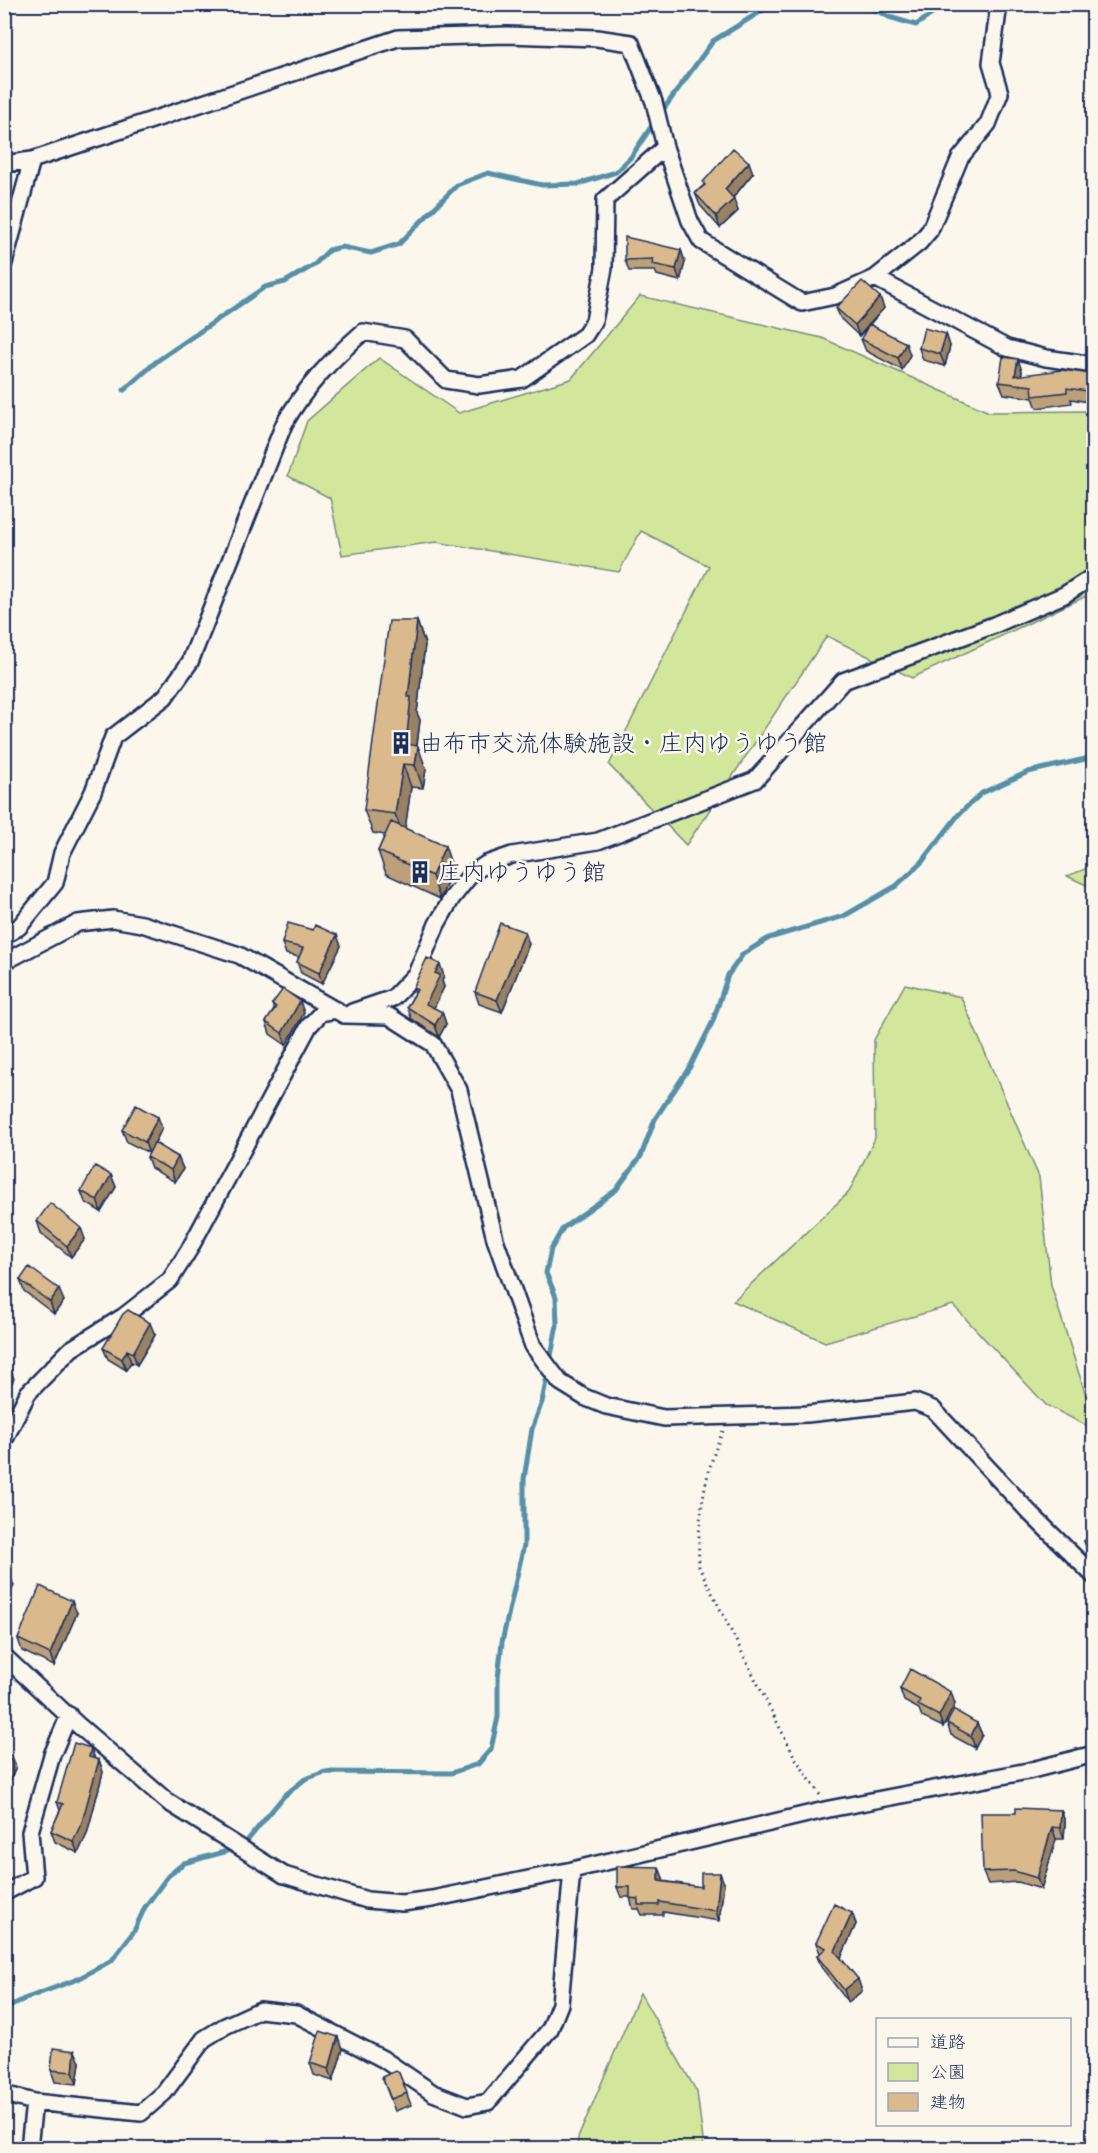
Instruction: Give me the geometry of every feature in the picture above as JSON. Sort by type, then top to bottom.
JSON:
[{"type":"street","points":[[4,164],[32,160],[398,38],[507,35],[597,38],[631,43],[654,102],[665,147],[690,221],[701,241],[802,303],[835,296],[875,278],[919,243],[930,230],[960,158],[988,124],[1000,93],[991,63],[999,4]]},
{"type":"street","points":[[4,936],[19,927],[55,883],[62,853],[93,792],[113,737],[165,697],[190,662],[284,424],[300,395],[363,332],[405,339],[446,380],[479,385],[522,379],[585,335],[594,321],[604,268],[605,201],[665,147]]},
{"type":"street","points":[[4,263],[32,160]]},
{"type":"street","points":[[875,278],[1007,348],[1046,358],[1094,365]]},
{"type":"street","points":[[4,962],[78,924],[113,920],[142,924],[239,955],[340,1013],[393,998],[416,975],[437,924],[452,898],[471,874],[486,864],[512,855],[598,841],[755,780],[843,681],[994,625],[1064,595],[1094,576]]},
{"type":"street","points":[[4,1441],[28,1393],[71,1349],[124,1316],[170,1280],[195,1240],[309,1026],[321,1013],[389,1016],[433,1044],[459,1090],[495,1239],[533,1346],[560,1382],[584,1397],[606,1406],[664,1418],[729,1418],[807,1414],[915,1402],[933,1409],[1030,1514],[1094,1576]]},
{"type":"street","points":[[4,1656],[168,1802],[284,1875],[368,1900],[402,1903],[432,1899],[572,1870],[829,1809],[1028,1771],[1094,1754]]},
{"type":"street","points":[[4,1893],[34,1877],[30,1832],[52,1755],[69,1715]]},
{"type":"street","points":[[4,2094],[34,2102],[141,2113],[164,2093],[204,2039],[225,2026],[260,2010],[296,2014],[383,2059],[433,2092],[467,2106],[488,2102],[550,2029],[560,2004],[572,1870]]},
{"type":"street","points":[[29,2148],[34,2102]]},
{"type":"path","points":[[729,1418],[712,1454],[698,1532],[699,1567],[794,1756],[829,1809]]},
{"type":"path","points":[[1094,1862],[1085,1887],[1083,1916],[1094,1949]]},
{"type":"green space","points":[[640,296],[822,338],[989,412],[1093,411],[1093,593],[912,678],[827,636],[686,845],[609,765],[709,566],[641,531],[619,572],[436,542],[342,555],[330,498],[288,476],[307,421],[379,358],[459,413],[571,379]]},
{"type":"green space","points":[[1093,866],[1093,888],[1067,876]]},
{"type":"green space","points":[[905,984],[961,997],[1039,1177],[1051,1285],[1093,1418],[1093,1429],[1046,1405],[953,1305],[825,1342],[733,1301],[849,1192],[875,1138],[874,1040]]},
{"type":"green space","points":[[640,1993],[697,2092],[704,2148],[577,2148],[578,2138]]},
{"type":"building","points":[[733,148],[749,162],[725,189],[734,199],[716,216],[695,193],[705,185],[703,182]]},
{"type":"building","points":[[625,237],[681,250],[676,269],[652,264],[653,259],[625,260]]},
{"type":"building","points":[[862,281],[880,297],[855,325],[836,308]]},
{"type":"building","points":[[869,324],[906,343],[898,358],[861,339]]},
{"type":"building","points":[[924,328],[946,334],[940,354],[919,348]]},
{"type":"building","points":[[1003,357],[1018,359],[1015,376],[1062,370],[1091,374],[1092,363],[1094,363],[1094,392],[1067,388],[1067,392],[1033,396],[1032,386],[999,382]]},
{"type":"building","points":[[389,621],[417,621],[408,697],[411,697],[406,744],[418,746],[415,765],[403,764],[395,814],[364,810]]},
{"type":"building","points":[[391,822],[445,846],[432,876],[378,851]]},
{"type":"building","points":[[288,923],[313,930],[315,925],[337,935],[319,973],[297,962],[303,948],[282,943]]},
{"type":"building","points":[[500,923],[525,932],[497,1000],[475,992]]},
{"type":"building","points":[[427,958],[440,964],[435,973],[440,975],[426,1004],[442,1012],[435,1025],[407,1007],[417,990],[413,988]]},
{"type":"building","points":[[283,989],[300,1001],[282,1033],[266,1022],[276,1007],[272,1004]]},
{"type":"building","points":[[136,1105],[158,1117],[145,1142],[122,1130]]},
{"type":"building","points":[[154,1143],[178,1157],[171,1170],[147,1157]]},
{"type":"building","points":[[95,1166],[111,1175],[97,1200],[81,1191]]},
{"type":"building","points":[[50,1203],[81,1228],[67,1246],[37,1221]]},
{"type":"building","points":[[29,1267],[59,1289],[50,1302],[20,1280]]},
{"type":"building","points":[[128,1310],[150,1323],[133,1353],[127,1350],[122,1359],[103,1348],[123,1314]]},
{"type":"building","points":[[4,1364],[10,1367],[4,1376]]},
{"type":"building","points":[[1094,1534],[1094,1552],[1084,1541]]},
{"type":"building","points":[[4,1572],[10,1575],[4,1585]]},
{"type":"building","points":[[40,1586],[72,1601],[50,1654],[18,1639]]},
{"type":"building","points":[[910,1669],[951,1692],[939,1716],[918,1705],[920,1700],[900,1689]]},
{"type":"building","points":[[954,1710],[977,1723],[971,1736],[947,1723]]},
{"type":"building","points":[[74,1743],[91,1748],[89,1757],[99,1760],[82,1822],[73,1841],[51,1831],[63,1804],[57,1802]]},
{"type":"building","points":[[4,1752],[12,1756],[4,1772]]},
{"type":"building","points":[[1016,1808],[1061,1810],[1060,1828],[1052,1827],[1037,1878],[1014,1871],[983,1872],[981,1813],[1016,1813]]},
{"type":"building","points":[[617,1866],[659,1867],[659,1881],[701,1887],[701,1873],[720,1873],[716,1911],[659,1902],[659,1905],[638,1905],[638,1899],[630,1898],[630,1887],[617,1887]]},
{"type":"building","points":[[834,1904],[852,1913],[835,1951],[858,1979],[844,1990],[817,1956],[826,1948],[816,1943]]},
{"type":"building","points":[[320,2031],[338,2037],[329,2069],[310,2063]]},
{"type":"building","points":[[53,2048],[75,2051],[73,2072],[51,2070]]},
{"type":"building","points":[[396,2071],[407,2093],[391,2099],[382,2077]]},
{"type":"waterway","points":[[660,114],[713,41],[768,7],[783,4]]},
{"type":"waterway","points":[[863,4],[889,17],[916,25],[947,4]]},
{"type":"waterway","points":[[124,390],[157,361],[265,287],[285,282],[314,265],[329,250],[342,247],[371,253],[399,244],[457,185],[488,173],[542,185],[578,184],[616,172],[631,157],[655,121]]},
{"type":"waterway","points":[[4,2010],[24,1999],[78,1979],[112,1960],[134,1931],[145,1907],[168,1876],[184,1863],[242,1847],[284,1796],[305,1779],[325,1772],[451,1773],[478,1764],[491,1749],[498,1717],[498,1678],[502,1642],[524,1545],[524,1479],[532,1429],[542,1402],[557,1325],[556,1297],[546,1273],[551,1249],[563,1228],[616,1190],[641,1156],[655,1119],[691,1065],[713,1021],[728,975],[743,954],[769,938],[844,916],[896,886],[922,862],[959,814],[982,793],[1028,772],[1094,757]]},
{"type":"place","name":"由布市交流体験施設・庄内ゆうゆう館","points":[[401,743]]},
{"type":"place","name":"庄内ゆうゆう館","points":[[420,872]]}]
